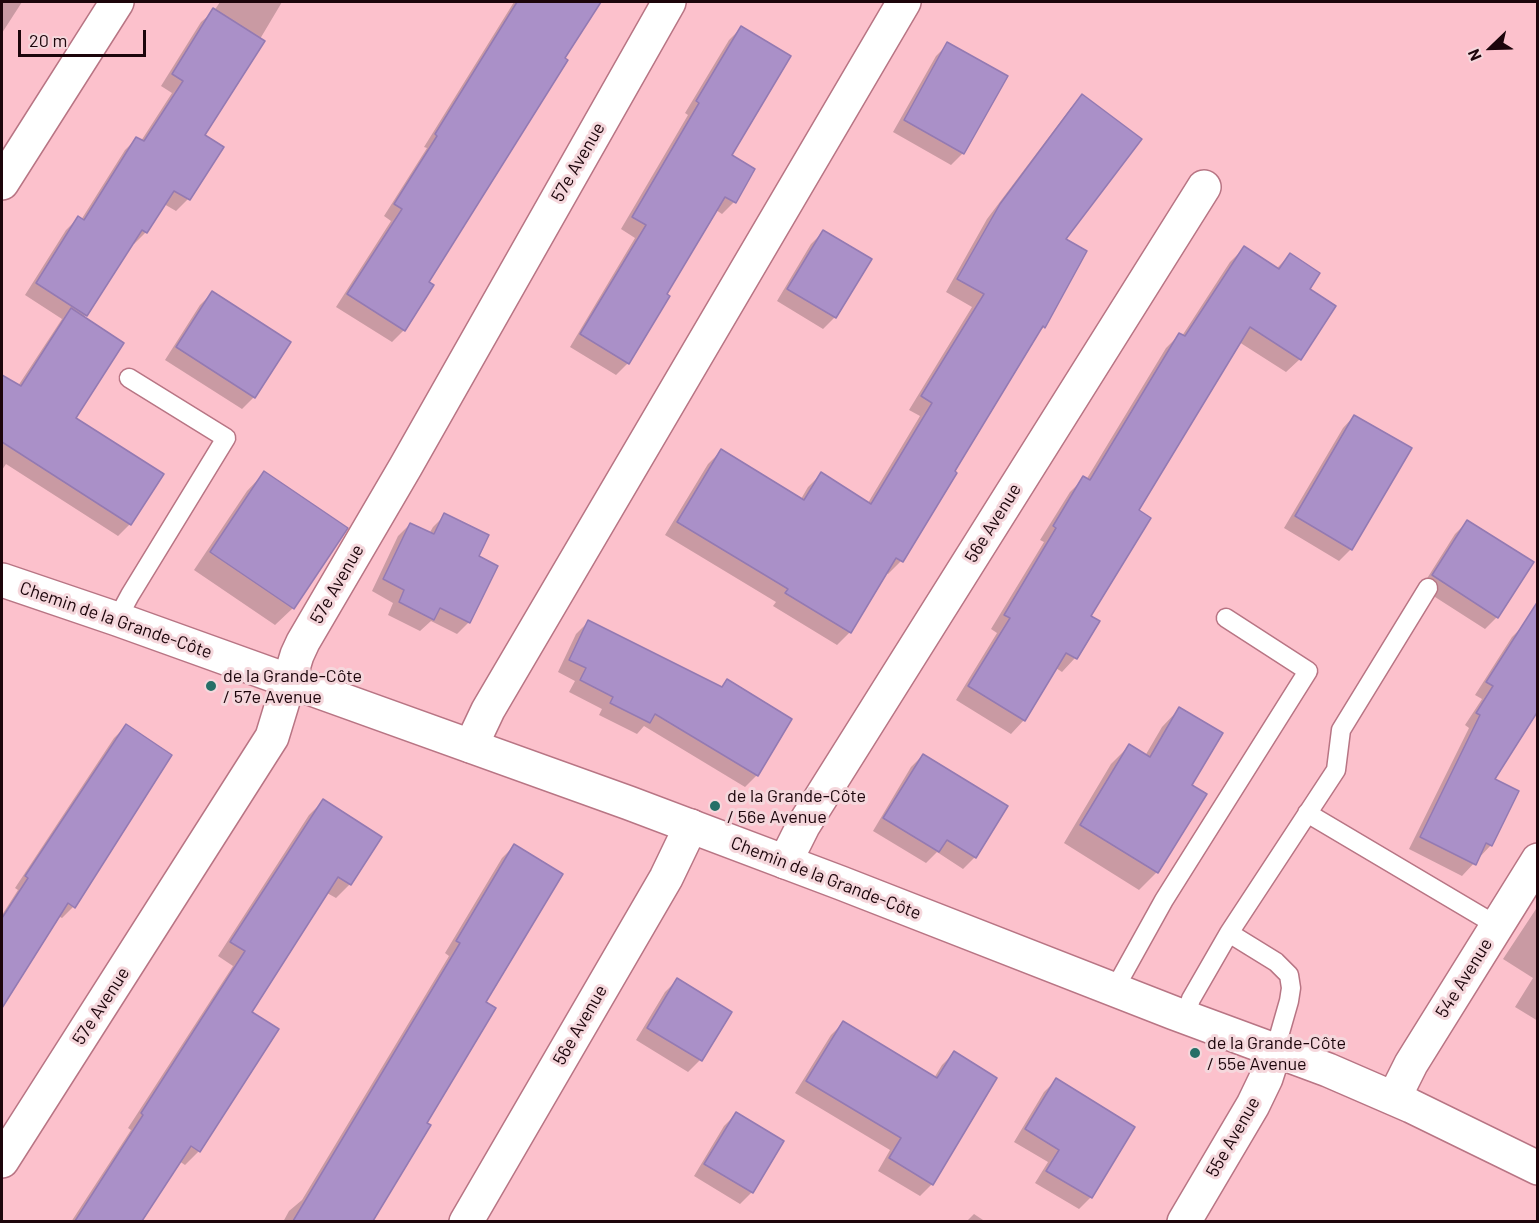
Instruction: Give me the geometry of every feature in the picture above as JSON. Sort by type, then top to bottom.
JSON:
[{"type":"street","points":[[2,183],[117,2]]},
{"type":"street","name":"57e Avenue","points":[[2,1161],[272,737],[288,681],[303,642],[406,466],[669,2]]},
{"type":"street","points":[[471,746],[488,710],[904,2]]},
{"type":"street","name":"56e Avenue","points":[[785,862],[809,816],[1204,187]]},
{"type":"street","name":"Chemin de la Grande-Côte","points":[[2,580],[691,826],[1114,990],[1328,1070],[1394,1098],[1538,1168]]},
{"type":"street","name":"56e Avenue","points":[[466,1221],[666,878],[691,826]]},
{"type":"street","name":"54e Avenue","points":[[1394,1098],[1411,1064],[1538,860]]},
{"type":"street","name":"55e Avenue","points":[[1184,1221],[1253,1105],[1266,1078],[1275,1050]]},
{"type":"lane","points":[[117,620],[226,438],[129,378]]},
{"type":"lane","points":[[1185,1017],[1191,999],[1229,933],[1336,770],[1341,730],[1428,588]]},
{"type":"lane","points":[[1114,990],[1164,900],[1308,671],[1226,618]]},
{"type":"lane","points":[[1307,813],[1496,925]]},
{"type":"lane","points":[[1229,933],[1276,962],[1289,975],[1291,988],[1289,1001],[1275,1050]]},
{"type":"building","points":[[517,2],[601,2],[565,58],[568,60],[429,282],[434,285],[405,331],[347,294],[402,209],[394,204]]},
{"type":"building","points":[[213,8],[265,41],[205,135],[224,147],[190,200],[174,191],[147,233],[142,230],[87,316],[36,283],[78,216],[84,220],[136,137],[144,141],[183,81],[172,74]]},
{"type":"building","points":[[741,26],[791,56],[732,155],[755,169],[736,203],[725,197],[667,294],[670,296],[629,364],[580,334],[646,225],[632,217],[699,103],[696,101]]},
{"type":"building","points":[[947,42],[1008,76],[964,154],[904,120]]},
{"type":"building","points":[[1082,94],[1142,139],[1066,239],[1087,251],[1045,328],[1043,326],[903,562],[896,558],[851,633],[785,593],[788,589],[677,522],[721,449],[804,500],[821,472],[871,504],[932,403],[921,396],[984,294],[957,279],[1000,204]]},
{"type":"building","points":[[823,230],[872,259],[836,318],[787,289]]},
{"type":"building","points":[[1244,246],[1279,269],[1290,253],[1320,273],[1310,289],[1336,306],[1301,360],[1250,327],[1139,510],[1151,518],[1091,616],[1100,621],[1077,659],[1066,653],[1025,721],[968,686],[1010,618],[1004,615],[1056,528],[1053,526],[1083,476],[1090,480],[1179,333],[1185,336]]},
{"type":"building","points":[[212,291],[291,342],[255,398],[176,347]]},
{"type":"building","points":[[71,308],[124,343],[76,418],[164,474],[131,525],[2,442],[2,375],[21,386]]},
{"type":"building","points":[[1354,415],[1412,448],[1352,550],[1295,516]]},
{"type":"building","points":[[264,471],[348,528],[294,609],[210,552]]},
{"type":"building","points":[[444,513],[489,535],[479,556],[498,566],[470,623],[440,608],[434,620],[399,602],[404,590],[383,579],[410,523],[434,534]]},
{"type":"building","points":[[1467,520],[1534,562],[1498,618],[1432,575]]},
{"type":"building","points":[[1538,601],[1538,711],[1495,779],[1519,791],[1492,846],[1486,843],[1476,865],[1420,837],[1480,715],[1476,713],[1493,686],[1486,682]]},
{"type":"building","points":[[588,620],[722,687],[727,679],[792,719],[758,776],[655,714],[650,723],[610,703],[613,697],[580,680],[586,668],[569,660]]},
{"type":"building","points":[[1179,707],[1223,733],[1192,785],[1207,794],[1158,873],[1080,825],[1129,744],[1150,757]]},
{"type":"building","points":[[126,724],[172,755],[75,908],[68,903],[2,1008],[2,918],[28,878],[25,876]]},
{"type":"building","points":[[923,754],[1008,806],[976,858],[947,840],[939,852],[883,818]]},
{"type":"building","points":[[323,799],[382,837],[351,885],[338,877],[252,1012],[279,1029],[200,1152],[191,1146],[142,1221],[75,1221],[245,951],[230,942]]},
{"type":"building","points":[[514,844],[563,874],[486,1002],[496,1008],[427,1123],[431,1125],[373,1221],[293,1221],[460,943],[456,941]]},
{"type":"building","points":[[677,978],[732,1012],[702,1061],[647,1028]]},
{"type":"building","points":[[843,1021],[937,1078],[954,1051],[997,1078],[933,1185],[889,1158],[901,1138],[806,1081]]},
{"type":"building","points":[[1056,1078],[1135,1127],[1092,1198],[1046,1171],[1059,1150],[1025,1129]]},
{"type":"building","points":[[736,1112],[784,1141],[753,1193],[704,1164]]},
{"type":"place","name":"de la Grande-Côte / 57e Avenue","points":[[211,686]]},
{"type":"place","name":"de la Grande-Côte / 56e Avenue","points":[[715,806]]},
{"type":"place","name":"de la Grande-Côte / 55e Avenue","points":[[1195,1053]]}]
